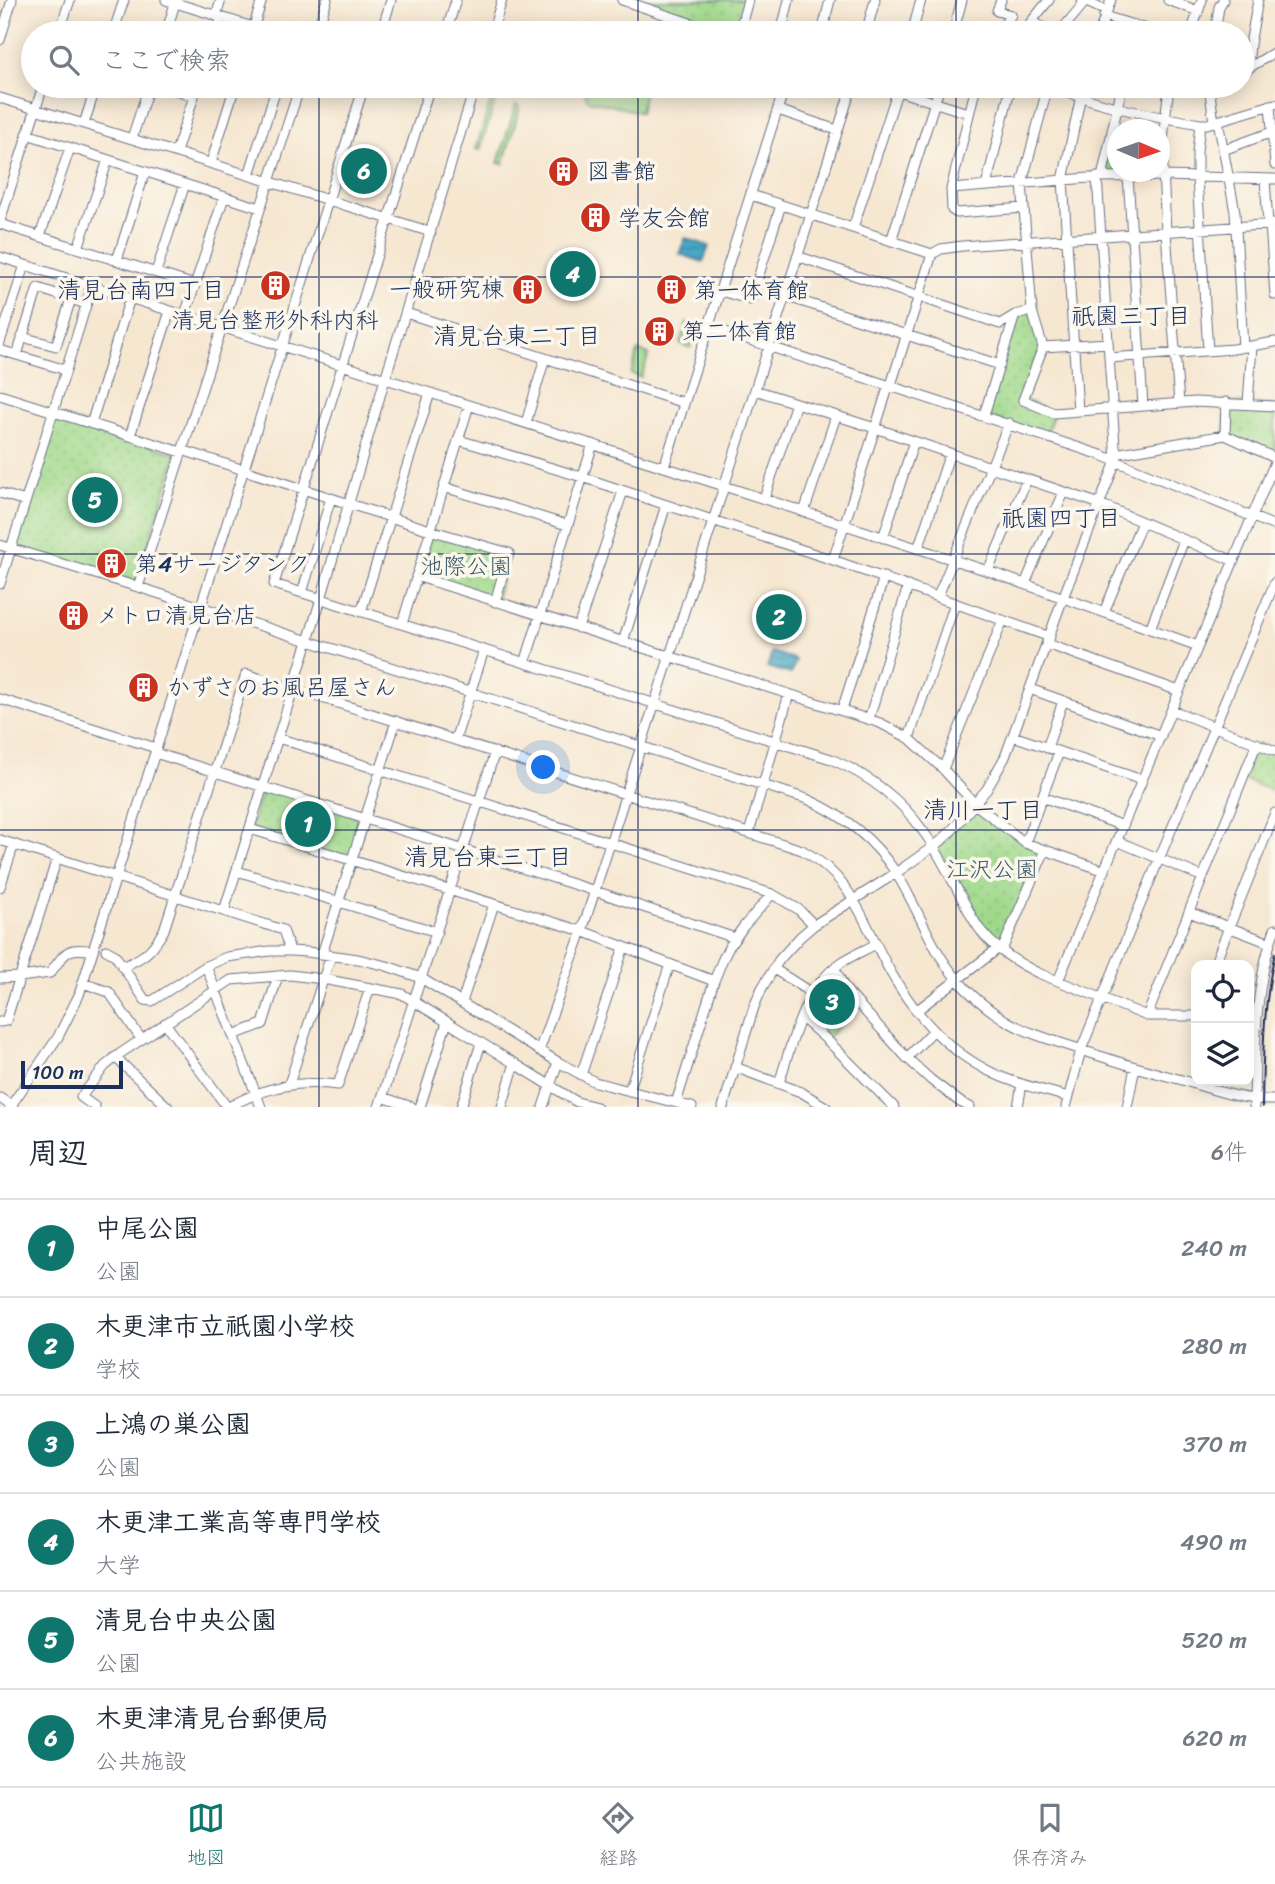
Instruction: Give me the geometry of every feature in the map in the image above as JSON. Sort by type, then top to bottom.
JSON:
[{"type":"street","points":[[0,40],[12,0]]},
{"type":"street","points":[[63,21],[69,0]]},
{"type":"street","points":[[117,21],[124,0]]},
{"type":"street","points":[[218,21],[221,0]]},
{"type":"street","points":[[256,21],[262,0]]},
{"type":"street","points":[[320,21],[327,0]]},
{"type":"street","points":[[385,21],[391,0]]},
{"type":"street","points":[[450,21],[456,0]]},
{"type":"street","points":[[496,21],[502,0]]},
{"type":"street","points":[[622,0],[684,21]]},
{"type":"street","points":[[742,21],[748,0]]},
{"type":"street","points":[[783,21],[789,0]]},
{"type":"street","points":[[825,21],[830,0]]},
{"type":"street","points":[[869,21],[875,0]]},
{"type":"street","points":[[915,21],[921,0]]},
{"type":"street","points":[[956,21],[962,0]]},
{"type":"street","points":[[1001,0],[997,12],[1010,15],[1006,21]]},
{"type":"street","points":[[1032,21],[1049,0]]},
{"type":"street","points":[[1103,21],[1111,0]]},
{"type":"street","points":[[1168,0],[1198,10]]},
{"type":"street","points":[[1195,21],[1202,0]]},
{"type":"street","points":[[1217,21],[1223,0]]},
{"type":"street","points":[[1254,22],[1258,0]]},
{"type":"street","points":[[169,21],[173,1],[229,21]]},
{"type":"street","points":[[1068,21],[1083,1],[1127,21]]},
{"type":"street","points":[[1254,66],[1275,53]]},
{"type":"street","points":[[0,98],[430,232]]},
{"type":"street","points":[[39,98],[0,223],[195,285]]},
{"type":"street","points":[[84,124],[92,98]]},
{"type":"street","points":[[132,138],[145,98]]},
{"type":"street","points":[[176,152],[193,98]]},
{"type":"street","points":[[211,163],[231,98]]},
{"type":"street","points":[[250,175],[273,98]]},
{"type":"street","points":[[138,587],[296,98]]},
{"type":"street","points":[[0,1098],[11,1107],[58,1037],[75,1006],[360,98]]},
{"type":"street","points":[[426,98],[274,584],[839,763],[876,783],[900,803],[934,847],[981,932],[1021,965],[1147,1016],[1191,1014]]},
{"type":"street","points":[[224,911],[294,689],[471,98]]},
{"type":"street","points":[[664,467],[782,98]]},
{"type":"street","points":[[539,1051],[595,891],[848,98]]},
{"type":"street","points":[[853,228],[896,98]]},
{"type":"street","points":[[924,98],[968,114]]},
{"type":"street","points":[[891,241],[937,98]]},
{"type":"street","points":[[973,98],[951,190],[952,210],[957,213],[1024,208]]},
{"type":"street","points":[[986,186],[1008,98]]},
{"type":"street","points":[[1047,98],[1022,183],[1032,311],[1043,346],[1023,400],[1054,413],[1179,403],[1226,402],[1275,406]]},
{"type":"street","points":[[1078,411],[1063,180],[1079,98]]},
{"type":"street","points":[[1082,98],[1116,108],[1200,124],[1272,104],[1275,166]]},
{"type":"street","points":[[1115,119],[1119,98]]},
{"type":"street","points":[[1165,117],[1168,98]]},
{"type":"street","points":[[1211,98],[1235,212],[1247,347],[1248,404]]},
{"type":"street","points":[[778,110],[838,130]]},
{"type":"street","points":[[1200,124],[1197,178],[1208,351]]},
{"type":"street","points":[[1223,150],[1273,131]]},
{"type":"street","points":[[27,134],[260,208]]},
{"type":"street","points":[[40,236],[70,148]]},
{"type":"street","points":[[723,1107],[754,1007],[762,988],[789,949],[814,925],[896,873],[953,831],[987,789],[1013,736],[1116,458],[1099,177],[1107,157]]},
{"type":"street","points":[[78,248],[107,160]]},
{"type":"street","points":[[117,260],[145,172]]},
{"type":"street","points":[[1170,176],[1270,179],[1275,295]]},
{"type":"street","points":[[951,190],[1107,177]]},
{"type":"street","points":[[1128,182],[1143,405]]},
{"type":"street","points":[[1163,182],[1179,403]]},
{"type":"street","points":[[156,272],[185,184]]},
{"type":"street","points":[[751,195],[932,254]]},
{"type":"street","points":[[185,316],[224,197]]},
{"type":"street","points":[[721,291],[751,300],[781,205]]},
{"type":"street","points":[[833,560],[932,254],[941,249],[962,246],[1271,224]]},
{"type":"street","points":[[797,256],[1011,328]]},
{"type":"street","points":[[0,257],[988,571],[1198,646]]},
{"type":"street","points":[[0,342],[25,264]]},
{"type":"street","points":[[0,584],[92,286]]},
{"type":"street","points":[[17,355],[38,288],[86,304]]},
{"type":"street","points":[[785,296],[1000,365]]},
{"type":"street","points":[[91,424],[130,298]]},
{"type":"street","points":[[22,337],[56,346],[71,299]]},
{"type":"street","points":[[130,436],[170,311]]},
{"type":"street","points":[[1000,324],[1015,315],[1032,311]]},
{"type":"street","points":[[406,313],[684,403]]},
{"type":"street","points":[[984,415],[1015,315]]},
{"type":"street","points":[[710,327],[1116,458],[1275,526]]},
{"type":"street","points":[[1109,359],[1208,351],[1275,342]]},
{"type":"street","points":[[1043,346],[1108,343]]},
{"type":"street","points":[[0,350],[66,370]]},
{"type":"street","points":[[526,423],[545,358]]},
{"type":"street","points":[[755,390],[1100,504],[1234,561]]},
{"type":"street","points":[[361,612],[430,393]]},
{"type":"street","points":[[0,395],[509,553],[495,602]]},
{"type":"street","points":[[1225,435],[1226,402]]},
{"type":"street","points":[[764,499],[796,403]]},
{"type":"street","points":[[402,624],[469,405]]},
{"type":"street","points":[[804,512],[836,416]]},
{"type":"street","points":[[938,596],[1009,423]]},
{"type":"street","points":[[1058,981],[1275,460],[1225,435],[1116,458]]},
{"type":"street","points":[[458,440],[582,477],[884,577],[1003,620],[1180,691]]},
{"type":"street","points":[[883,538],[914,441]]},
{"type":"street","points":[[525,663],[593,444]]},
{"type":"street","points":[[919,549],[950,453]]},
{"type":"street","points":[[988,571],[1027,479]]},
{"type":"street","points":[[444,487],[567,525]]},
{"type":"street","points":[[578,628],[622,491]]},
{"type":"street","points":[[1025,584],[1064,492]]},
{"type":"street","points":[[0,493],[25,501]]},
{"type":"street","points":[[302,593],[331,498]]},
{"type":"street","points":[[623,642],[666,505]]},
{"type":"street","points":[[1104,612],[1142,522]]},
{"type":"street","points":[[1150,629],[1184,540]]},
{"type":"street","points":[[0,545],[763,784],[824,806],[853,825],[875,846],[896,873],[943,960],[957,979],[978,1000],[1007,1021],[1082,1050],[1254,1104],[1275,1100]]},
{"type":"street","points":[[416,576],[842,710],[893,729],[909,738],[943,768],[975,804],[1025,843],[1105,871]]},
{"type":"street","points":[[842,710],[884,577]]},
{"type":"street","points":[[122,967],[142,958],[154,947],[164,929],[246,674],[790,845],[814,857],[843,882],[890,971],[916,1012],[933,1031],[974,1062],[996,1074],[1067,1102],[1082,1050],[1102,998],[1275,582]]},
{"type":"street","points":[[869,719],[908,586]]},
{"type":"street","points":[[909,738],[956,603]]},
{"type":"street","points":[[943,768],[1003,620]]},
{"type":"street","points":[[455,740],[484,650]]},
{"type":"street","points":[[1030,690],[1161,736]]},
{"type":"street","points":[[749,833],[789,694]]},
{"type":"street","points":[[0,699],[214,772],[595,891],[734,938]]},
{"type":"street","points":[[1048,748],[1063,701]]},
{"type":"street","points":[[1172,710],[1275,751]]},
{"type":"street","points":[[289,1084],[323,979],[340,902],[396,721]]},
{"type":"street","points":[[1013,736],[1142,780]]},
{"type":"street","points":[[278,738],[772,894],[798,909],[814,925]]},
{"type":"street","points":[[1147,1016],[1256,743]]},
{"type":"street","points":[[412,1107],[381,1102],[495,752]]},
{"type":"street","points":[[1025,843],[1059,752]]},
{"type":"street","points":[[1042,797],[1123,826]]},
{"type":"street","points":[[1216,960],[1275,813]]},
{"type":"street","points":[[250,829],[582,931],[714,981]]},
{"type":"street","points":[[0,840],[283,930],[290,951]]},
{"type":"street","points":[[1117,841],[1203,877]]},
{"type":"street","points":[[0,887],[14,844]]},
{"type":"street","points":[[916,1012],[1001,949],[1045,850]]},
{"type":"street","points":[[0,1022],[6,1021],[57,858]]},
{"type":"street","points":[[237,871],[436,932]]},
{"type":"street","points":[[676,1103],[714,981],[734,938],[772,894]]},
{"type":"street","points":[[462,1002],[494,904]]},
{"type":"street","points":[[1189,912],[1270,943]]},
{"type":"street","points":[[1254,1010],[1262,968],[1275,929]]},
{"type":"street","points":[[779,1083],[802,1017],[816,987],[841,963],[876,944]]},
{"type":"street","points":[[581,1075],[624,947]]},
{"type":"street","points":[[0,978],[50,973],[72,949],[93,951]]},
{"type":"street","points":[[106,950],[115,955],[148,1001],[206,966],[227,957],[290,951],[387,966],[421,978],[539,1051],[595,1082],[692,1107]]},
{"type":"street","points":[[629,1091],[670,964]]},
{"type":"street","points":[[206,966],[261,1107]]},
{"type":"street","points":[[774,969],[813,994]]},
{"type":"street","points":[[835,969],[845,989],[859,1007],[907,1058],[931,1080],[970,1107]]},
{"type":"street","points":[[95,1107],[80,1097],[105,1066],[141,1039],[231,980],[290,975],[402,994],[577,1102],[597,1107]]},
{"type":"street","points":[[233,1035],[263,1024],[278,976]]},
{"type":"street","points":[[83,982],[109,992],[141,1039]]},
{"type":"street","points":[[165,1023],[228,1107],[256,1094],[289,1084],[338,1085],[370,988]]},
{"type":"street","points":[[802,1017],[891,1106]]},
{"type":"street","points":[[420,1107],[447,1022]]},
{"type":"street","points":[[1253,1023],[1254,1104]]},
{"type":"street","points":[[907,1058],[933,1031]]},
{"type":"street","points":[[461,1107],[481,1043]]},
{"type":"street","points":[[115,1058],[168,1107]]},
{"type":"street","points":[[543,1107],[558,1062]]},
{"type":"street","points":[[502,1107],[514,1063]]},
{"type":"street","points":[[735,1067],[801,1092],[827,1107]]},
{"type":"street","points":[[1127,1107],[1135,1067]]},
{"type":"street","points":[[1018,1107],[1023,1084]]},
{"type":"green space","points":[[632,0],[745,0],[740,21],[694,21]]},
{"type":"green space","points":[[491,98],[496,98],[480,150],[476,149]]},
{"type":"green space","points":[[587,98],[643,98],[640,112]]},
{"type":"green space","points":[[516,105],[520,107],[503,164],[498,163]]},
{"type":"green space","points":[[1107,151],[1107,177],[1102,177]]},
{"type":"green space","points":[[1032,311],[1043,347],[1023,399],[1054,413],[1045,436],[984,415],[1015,315]]},
{"type":"green space","points":[[687,322],[697,325],[690,348],[680,344]]},
{"type":"green space","points":[[638,351],[649,354],[641,377],[631,374]]},
{"type":"green space","points":[[1226,402],[1275,406],[1275,458],[1225,435]]},
{"type":"green space","points":[[55,415],[177,454],[136,583],[13,547]]},
{"type":"green space","name":"池際公園","points":[[430,530],[509,553],[495,602],[416,576]]},
{"type":"green space","points":[[1257,743],[1275,751],[1275,792],[1242,779]]},
{"type":"green space","points":[[263,787],[366,819],[352,861],[250,829]]},
{"type":"green space","name":"江沢公園","points":[[975,804],[1025,843],[1045,850],[999,948],[981,932],[934,847]]},
{"type":"green space","points":[[835,969],[859,1007],[826,1039],[801,1017]]},
{"type":"water","points":[[685,238],[709,246],[703,262],[680,254]]},
{"type":"water","points":[[772,652],[796,660],[791,674],[767,667]]},
{"type":"railway","points":[[1262,1107],[1266,1010],[1275,953]]},
{"type":"place","name":"木更津清見台郵便局","points":[[364,171]]},
{"type":"place","name":"図書館","points":[[564,171]]},
{"type":"place","name":"学友会館","points":[[595,218]]},
{"type":"place","name":"木更津工業高等専門学校","points":[[573,274]]},
{"type":"place","name":"清見台整形外科内科","points":[[275,286]]},
{"type":"place","name":"一般研究棟","points":[[527,289]]},
{"type":"place","name":"第一体育館","points":[[671,290]]},
{"type":"place","name":"第二体育館","points":[[659,331]]},
{"type":"place","name":"清見台中央公園","points":[[95,500]]},
{"type":"place","name":"第4サージタンク","points":[[112,564]]},
{"type":"place","name":"メトロ清見台店","points":[[73,615]]},
{"type":"place","name":"木更津市立祇園小学校","points":[[779,617]]},
{"type":"place","name":"かずさのお風呂屋さん","points":[[144,687]]},
{"type":"place","name":"中尾公園","points":[[308,824]]},
{"type":"place","name":"上鴻の巣公園","points":[[832,1002]]},
{"type":"district","name":"清見台南四丁目","points":[[141,290]]},
{"type":"district","name":"祇園三丁目","points":[[1131,316]]},
{"type":"district","name":"清見台東二丁目","points":[[517,336]]},
{"type":"district","name":"祇園四丁目","points":[[1061,518]]},
{"type":"district","name":"清川一丁目","points":[[983,810]]},
{"type":"district","name":"清見台東三丁目","points":[[488,857]]}]
